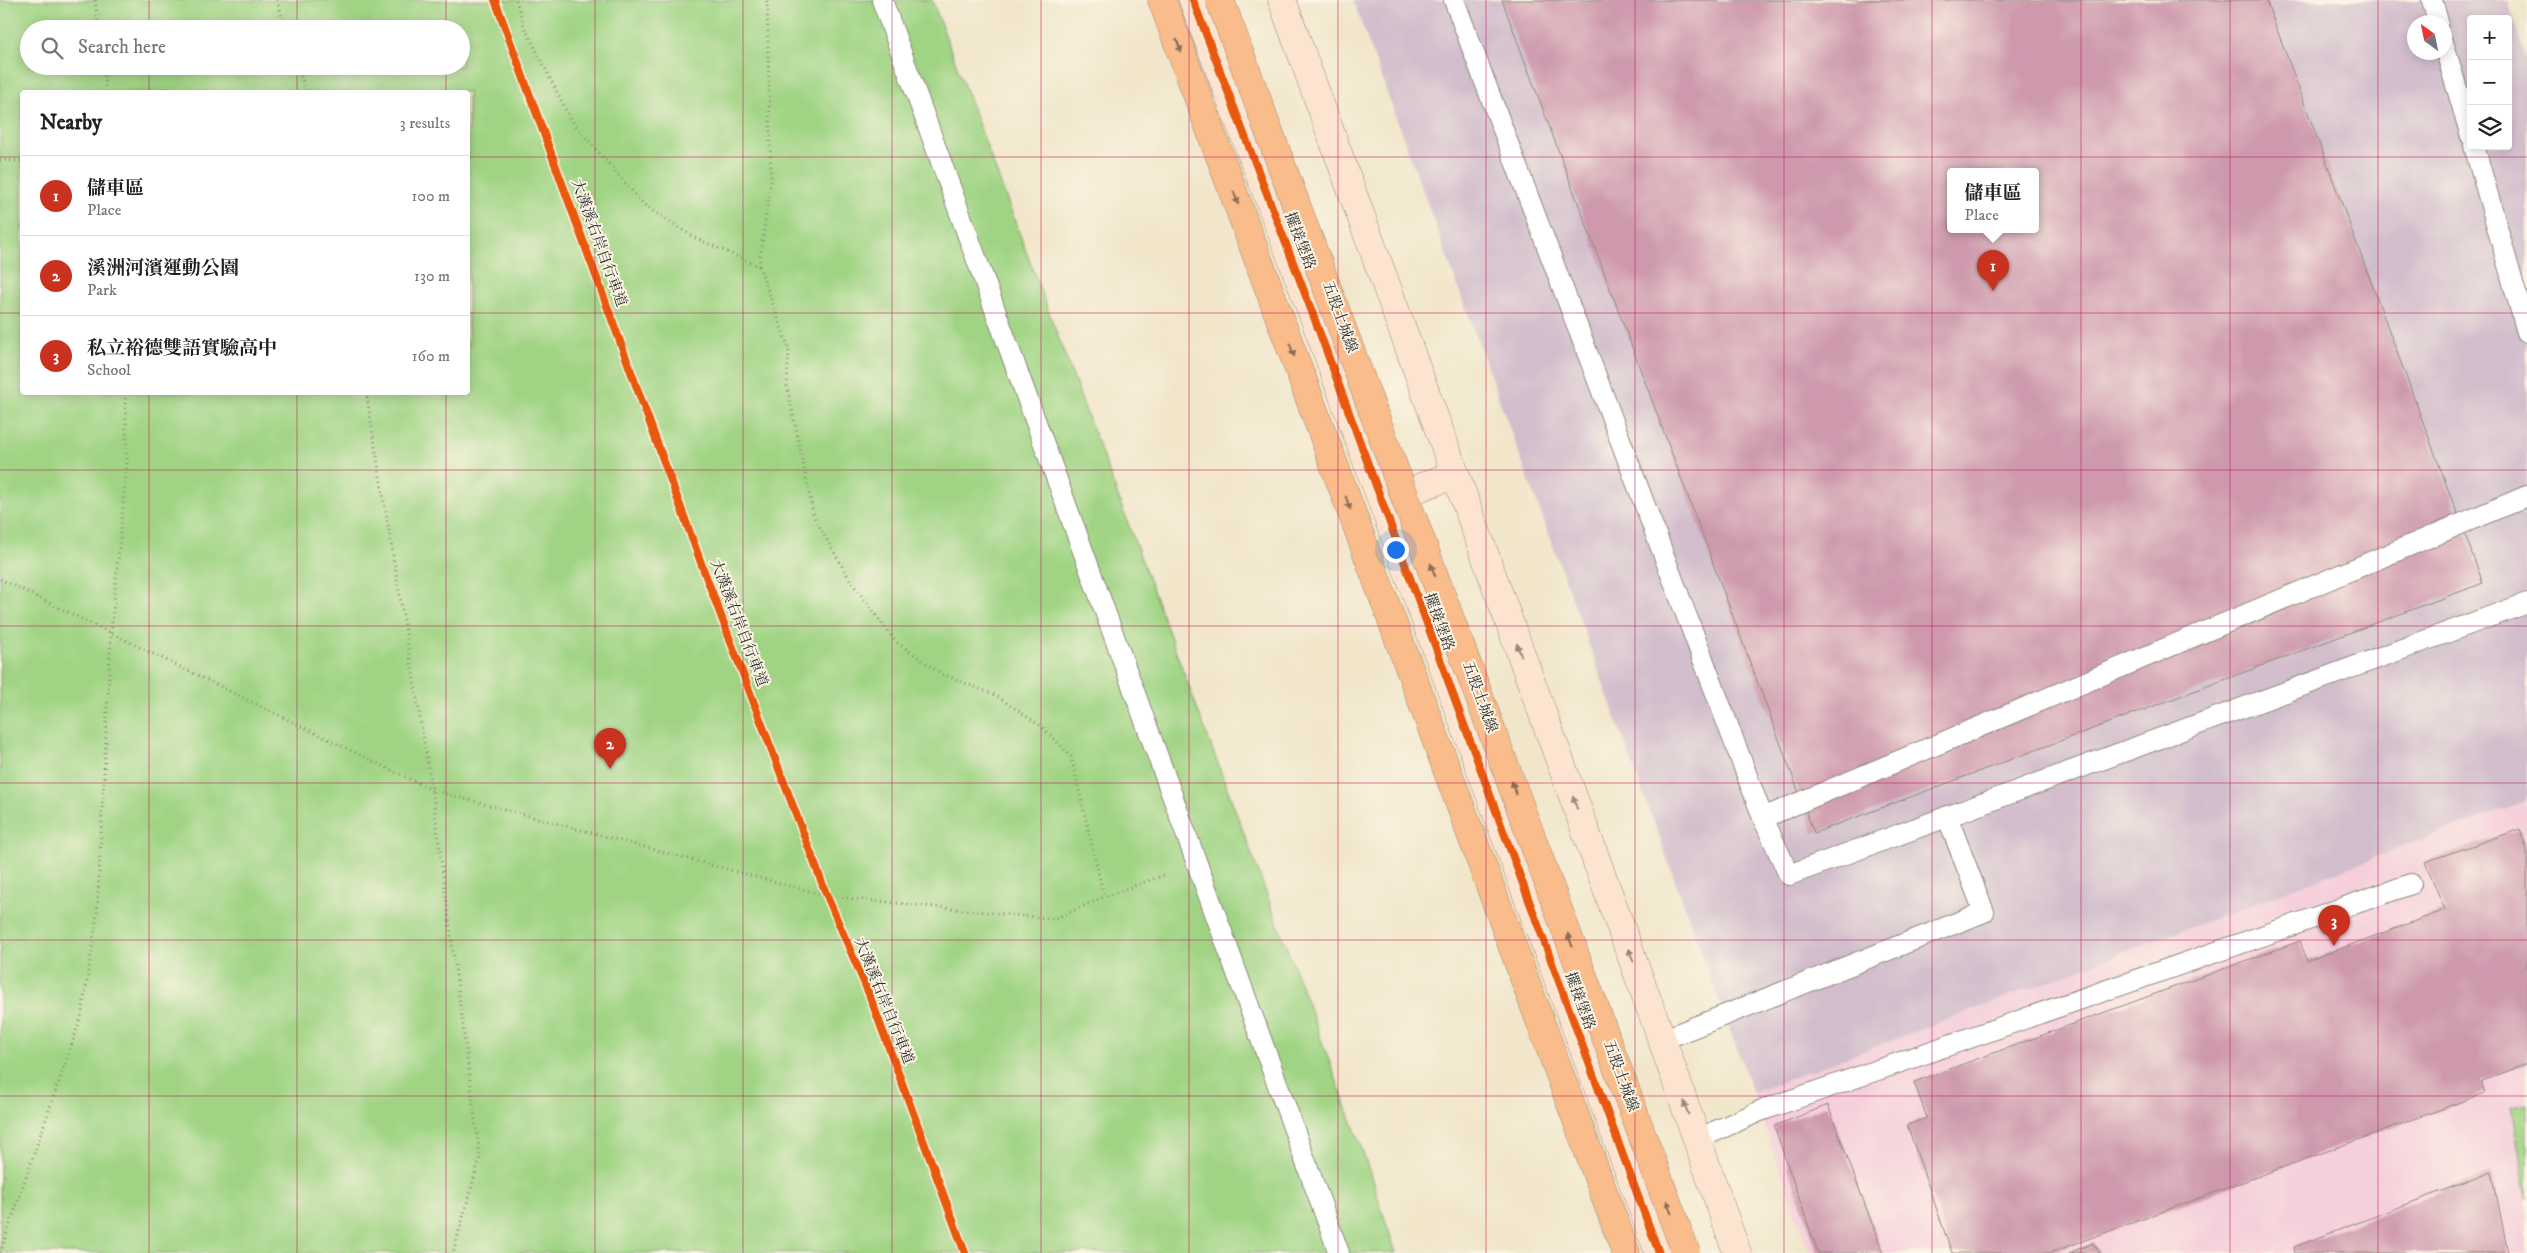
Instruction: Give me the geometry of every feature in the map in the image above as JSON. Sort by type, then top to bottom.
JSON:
[{"type":"highway","points":[[1162,0],[1626,1253]]},
{"type":"highway","name":"五股土城線","points":[[1220,0],[1686,1253]]},
{"type":"street","name":"擺接堡路","points":[[1193,0],[1312,312],[1380,502],[1659,1253]]},
{"type":"street","points":[[1282,0],[1698,1139],[1737,1253]]},
{"type":"street","points":[[1380,502],[1455,474]]},
{"type":"lane","points":[[882,0],[1339,1253]]},
{"type":"lane","points":[[1454,0],[1763,818],[1789,875],[2527,603]]},
{"type":"lane","points":[[2432,0],[2436,15]]},
{"type":"lane","points":[[2448,60],[2467,123]]},
{"type":"lane","points":[[2475,150],[2527,332]]},
{"type":"lane","points":[[1763,818],[2527,496]]},
{"type":"lane","points":[[1662,1040],[1984,912],[1947,816]]},
{"type":"lane","points":[[1698,1139],[1760,1111],[2411,884]]},
{"type":"path","points":[[95,0],[98,20]]},
{"type":"path","points":[[277,0],[283,20]]},
{"type":"path","points":[[516,0],[524,26],[571,120],[644,205],[695,238],[759,266]]},
{"type":"path","points":[[768,0],[771,180],[759,266],[789,349],[787,386],[814,517],[850,580],[894,641],[942,674],[995,695],[1041,726],[1071,756],[1104,897]]},
{"type":"path","points":[[104,75],[106,90]]},
{"type":"path","points":[[301,75],[305,90]]},
{"type":"path","points":[[0,160],[20,161]]},
{"type":"path","points":[[0,1253],[24,1178],[82,1014],[98,914],[111,633],[127,463],[125,395]]},
{"type":"path","points":[[366,395],[432,790],[480,1157],[453,1253]]},
{"type":"path","points":[[0,579],[432,790],[827,896],[1054,919],[1104,897],[1168,873]]},
{"type":"path","points":[[823,887],[830,905]]},
{"type":"shaded area","points":[[1353,0],[2508,0],[2527,63],[2527,800],[1753,1093]]},
{"type":"shaded area","points":[[2527,800],[2527,1253],[1810,1253],[1753,1093]]},
{"type":"green space","points":[[0,0],[932,0],[1361,1146],[1396,1253],[0,1253]]},
{"type":"green space","points":[[2527,1103],[2527,1199],[2511,1106]]},
{"type":"building","points":[[1502,0],[2266,0],[2483,583],[1814,833]]},
{"type":"building","points":[[2520,829],[2527,849],[2527,1064],[2481,1081],[2485,1093],[2050,1253],[1952,1253],[1907,1125],[1927,1118],[1914,1082],[2300,941],[2307,961],[2445,910],[2425,862]]},
{"type":"building","points":[[1828,1105],[1883,1253],[1818,1253],[1774,1126]]},
{"type":"building","points":[[2492,1172],[2508,1253],[2295,1253],[2294,1247]]},
{"type":"building","points":[[2093,1243],[2100,1253],[2069,1253]]},
{"type":"cycle path","name":"大漢溪右岸自行車道","points":[[495,0],[704,571],[827,896],[869,994],[965,1253]]},
{"type":"cycle path","points":[[1193,0],[1312,312],[1659,1253]]},
{"type":"place","name":"儲車區","points":[[1993,291]]},
{"type":"place","name":"溪洲河濱運動公園","points":[[610,769]]},
{"type":"place","name":"私立裕德雙語實驗高中","points":[[2334,946]]}]
